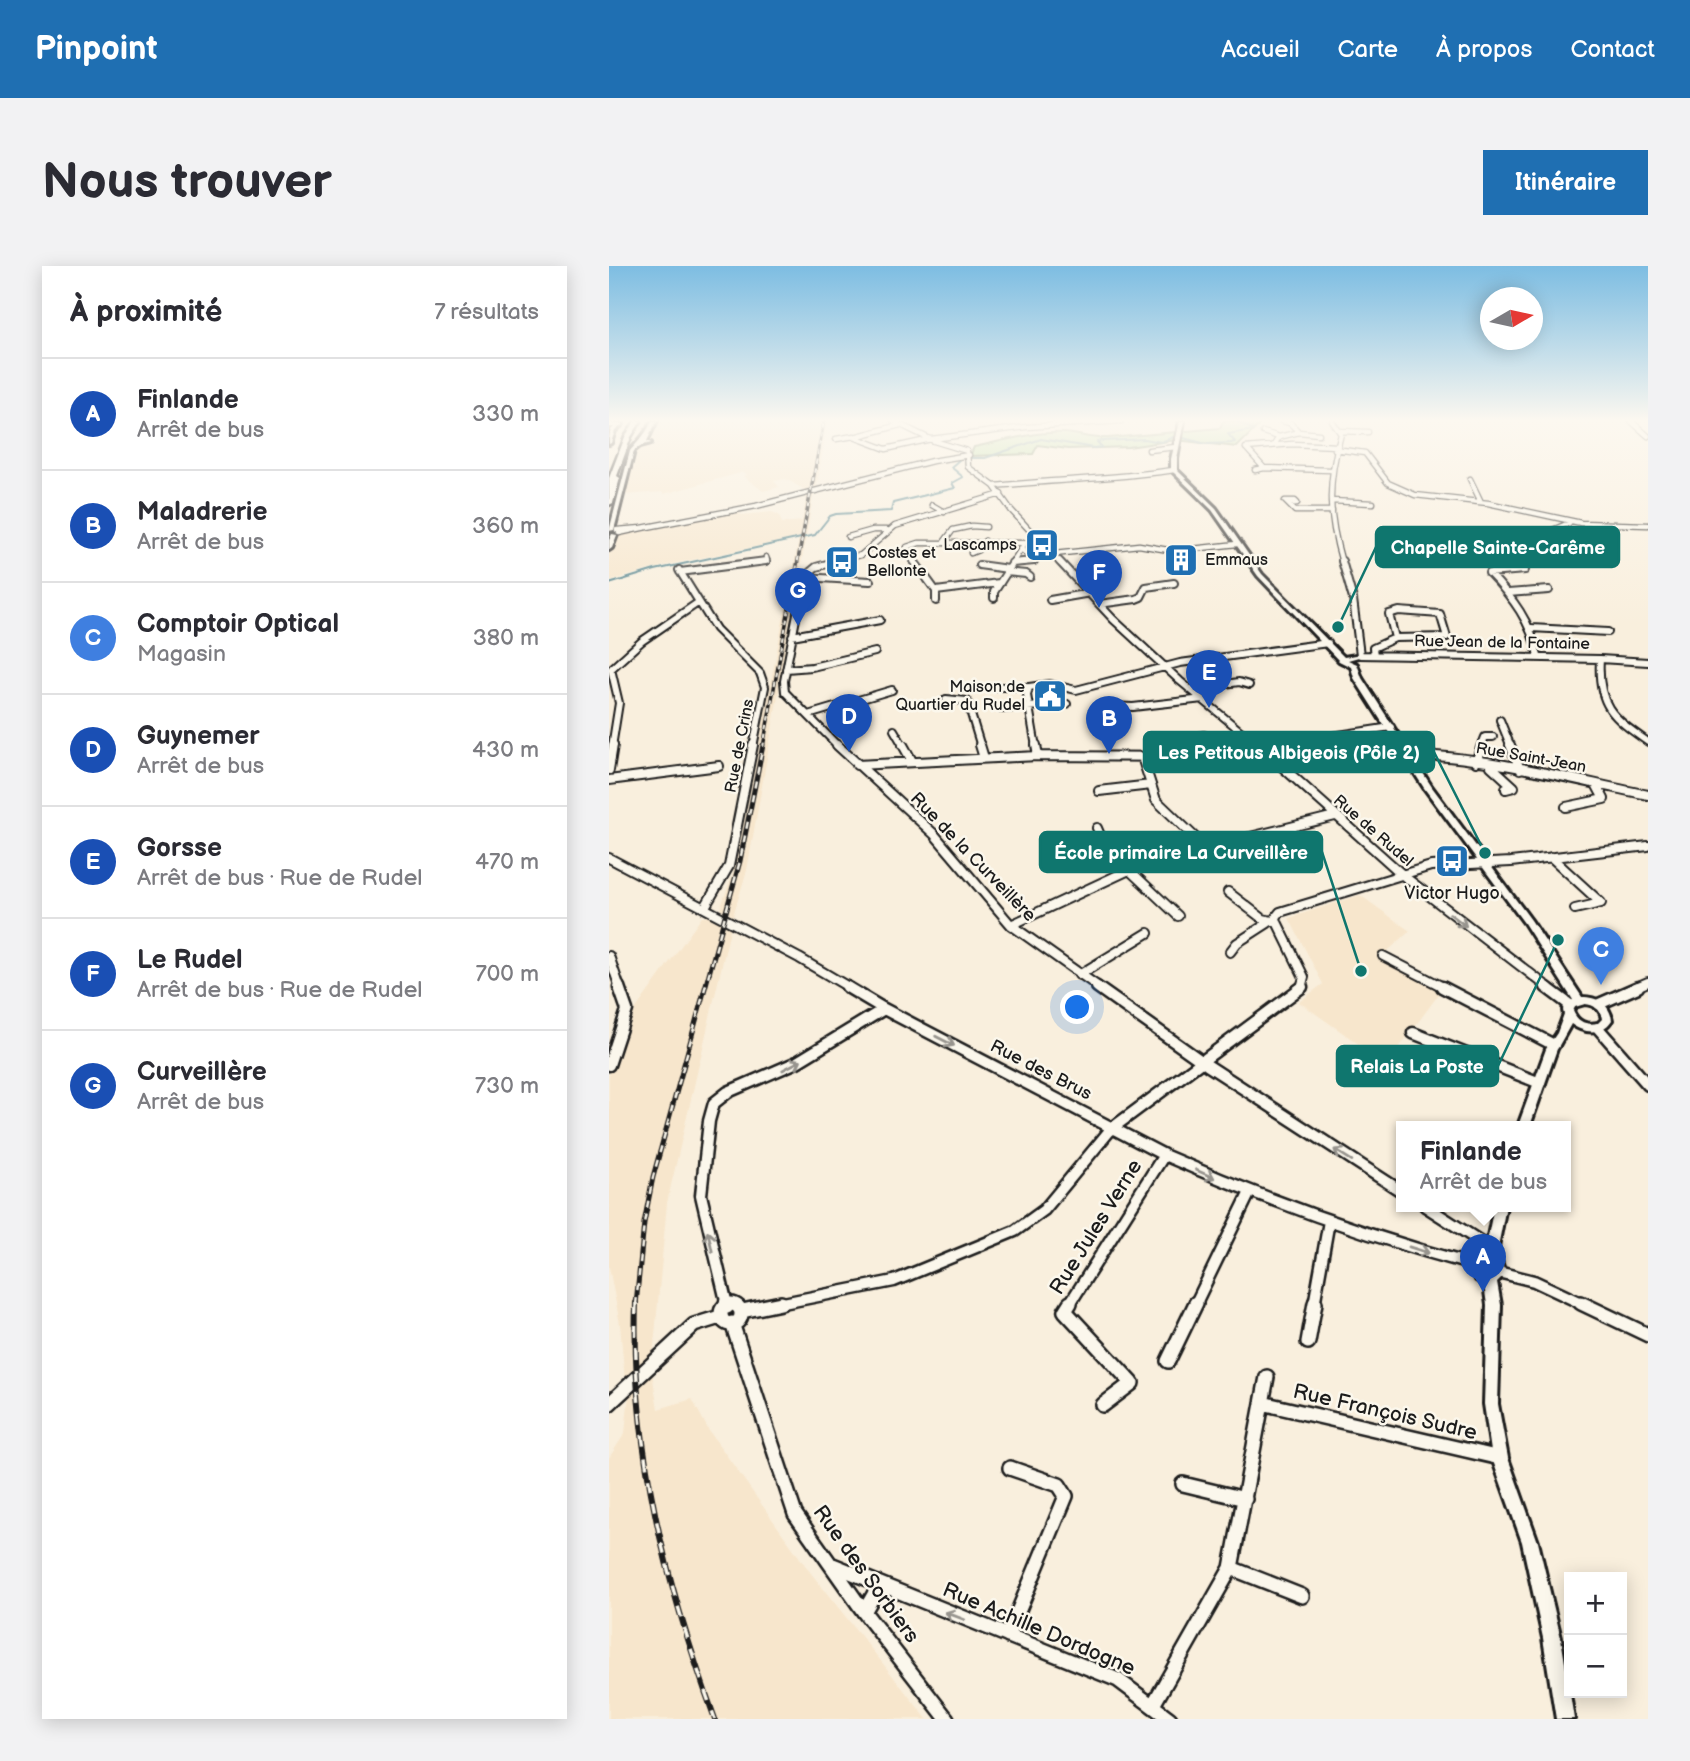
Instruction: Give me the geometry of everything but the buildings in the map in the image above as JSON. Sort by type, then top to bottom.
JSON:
[{"type":"street","points":[[609,548],[622,489]]},
{"type":"street","points":[[613,531],[733,510],[825,489]]},
{"type":"street","name":"Rue de Rudel","points":[[996,489],[1011,510],[1099,604],[1165,667],[1267,754],[1397,874],[1573,1007]]},
{"type":"street","points":[[1194,489],[1210,504],[1260,575],[1342,659],[1354,666],[1358,678],[1408,755],[1528,922],[1573,1007],[1574,1023],[1598,1028],[1605,1024],[1607,1016],[1599,1004]]},
{"type":"street","points":[[1331,489],[1334,535],[1353,599],[1360,655],[1354,666]]},
{"type":"street","points":[[1400,489],[1451,500],[1481,502],[1571,523],[1598,526],[1629,522],[1648,525]]},
{"type":"street","points":[[1475,489],[1481,502]]},
{"type":"street","points":[[848,537],[873,530],[887,530],[963,507],[983,497],[1000,494]]},
{"type":"street","points":[[1331,501],[1373,503]]},
{"type":"street","points":[[1288,504],[1295,511],[1332,511]]},
{"type":"street","points":[[932,505],[944,512]]},
{"type":"street","points":[[1532,539],[1571,523]]},
{"type":"street","points":[[944,542],[953,530],[972,526],[986,527]]},
{"type":"street","points":[[804,577],[816,568],[860,555],[887,530]]},
{"type":"street","points":[[936,601],[936,591],[906,549],[914,544],[985,541],[1025,543],[1041,540]]},
{"type":"street","points":[[971,553],[978,550],[985,541]]},
{"type":"street","points":[[994,598],[993,592],[1025,543]]},
{"type":"street","points":[[1054,554],[1139,545],[1174,551],[1237,544]]},
{"type":"street","points":[[1008,568],[1035,561],[1021,549]]},
{"type":"street","name":"Rue de Crins","points":[[705,907],[729,866],[765,687],[760,673],[729,645],[680,571],[767,561],[766,557]]},
{"type":"street","points":[[979,565],[1008,568],[1030,577]]},
{"type":"street","points":[[1525,570],[1489,573],[1508,593],[1531,628],[1538,656]]},
{"type":"street","points":[[804,577],[870,582]]},
{"type":"street","name":"Rue de la Curveillère","points":[[804,577],[786,669],[785,692],[856,765],[942,844],[968,871],[1010,925],[1202,1059],[1396,1188]]},
{"type":"street","points":[[936,591],[999,583]]},
{"type":"street","points":[[1099,604],[1136,599],[1141,597],[1146,587],[1174,583]]},
{"type":"street","points":[[1508,593],[1549,590]]},
{"type":"street","points":[[1050,600],[1090,593]]},
{"type":"street","points":[[609,770],[619,703],[610,669],[642,641],[699,602]]},
{"type":"street","points":[[1374,655],[1373,648],[1395,638],[1440,639],[1448,634],[1440,614],[1392,612],[1389,614],[1395,638]]},
{"type":"street","points":[[792,636],[880,620]]},
{"type":"street","points":[[1531,628],[1608,632]]},
{"type":"street","points":[[995,687],[1044,684],[1076,690],[1165,667],[1328,643]]},
{"type":"street","points":[[786,669],[812,667],[875,653]]},
{"type":"street","name":"Rue Jean de la Fontaine","points":[[1342,659],[1360,655],[1600,659],[1598,692],[1602,701],[1623,724],[1648,742]]},
{"type":"street","points":[[1600,659],[1648,662]]},
{"type":"street","points":[[1190,689],[1239,682],[1249,685]]},
{"type":"street","points":[[1029,687],[1027,695],[1038,756]]},
{"type":"street","points":[[809,715],[892,690]]},
{"type":"street","points":[[946,699],[967,701],[984,758]]},
{"type":"street","points":[[1109,706],[1133,707],[1203,699]]},
{"type":"street","points":[[1001,709],[1067,704]]},
{"type":"street","points":[[1500,720],[1520,769]]},
{"type":"street","points":[[1259,747],[1391,727]]},
{"type":"street","points":[[894,730],[912,761]]},
{"type":"street","points":[[1196,757],[1182,740],[1204,735]]},
{"type":"street","points":[[1476,762],[1485,737],[1493,737]]},
{"type":"street","points":[[856,765],[1038,756],[1196,757],[1267,754]]},
{"type":"street","name":"Rue Saint-Jean","points":[[1408,755],[1428,755],[1520,769],[1648,795]]},
{"type":"street","points":[[1142,757],[1161,806],[1205,847]]},
{"type":"street","points":[[1490,765],[1514,787],[1506,789]]},
{"type":"street","points":[[609,780],[719,766]]},
{"type":"street","points":[[1566,807],[1604,799],[1596,785]]},
{"type":"street","points":[[1099,791],[1151,786]]},
{"type":"street","points":[[1214,846],[1335,816]]},
{"type":"street","points":[[1097,828],[1105,847],[1178,916]]},
{"type":"street","points":[[1230,952],[1237,943],[1273,922],[1280,912],[1397,874],[1442,865],[1484,864],[1648,846]]},
{"type":"street","points":[[1551,857],[1601,903],[1576,909]]},
{"type":"street","name":"Rue des Brus","points":[[609,858],[799,958],[884,1009],[1083,1111],[1106,1133],[1329,1221],[1534,1281],[1648,1335]]},
{"type":"street","points":[[1010,925],[1129,870]]},
{"type":"street","points":[[609,1404],[694,1325],[726,1316],[740,1317],[742,1311],[894,1281],[1015,1231],[1044,1210],[1106,1133],[1303,986],[1304,977],[1273,922],[1228,892]]},
{"type":"street","points":[[1079,975],[1148,933]]},
{"type":"street","points":[[609,956],[627,1010],[609,1065]]},
{"type":"street","points":[[1383,956],[1554,1045]]},
{"type":"street","points":[[1573,1007],[1599,1004],[1648,982]]},
{"type":"street","points":[[1526,1121],[1554,1045],[1573,1007]]},
{"type":"street","name":"Rue des Sorbiers","points":[[884,1009],[797,1062],[728,1092],[714,1103],[709,1121],[701,1195],[726,1316],[795,1514],[864,1612],[947,1719]]},
{"type":"street","points":[[1562,1033],[1584,1027]]},
{"type":"street","points":[[1598,1028],[1648,1085]]},
{"type":"street","points":[[1413,1033],[1540,1083]]},
{"type":"street","name":"Rue Jules Verne","points":[[1103,1405],[1132,1382],[1065,1311],[1164,1155]]},
{"type":"street","points":[[1168,1361],[1250,1192]]},
{"type":"street","points":[[1431,1212],[1489,1266]]},
{"type":"street","points":[[1499,1212],[1489,1266],[1494,1305],[1491,1404],[1500,1458],[1530,1542],[1552,1638],[1566,1719]]},
{"type":"street","points":[[1308,1342],[1329,1221]]},
{"type":"street","points":[[1153,1705],[1231,1568],[1267,1377]]},
{"type":"street","name":"Rue François Sudre","points":[[1262,1403],[1500,1458]]},
{"type":"street","points":[[1007,1636],[1066,1496],[1059,1485],[1010,1468]]},
{"type":"street","points":[[1183,1484],[1245,1499]]},
{"type":"street","name":"Rue Achille Dordogne","points":[[833,1565],[1118,1680],[1170,1719]]},
{"type":"street","points":[[1231,1568],[1302,1596]]},
{"type":"street","points":[[864,1612],[876,1591],[886,1587]]},
{"type":"shaded area","points":[[626,489],[683,489],[664,494],[624,495]]},
{"type":"shaded area","points":[[814,493],[747,870],[733,916],[720,909],[733,873],[799,538],[672,564],[609,581],[609,551],[614,549],[617,530],[735,511],[742,515],[772,512],[779,515],[782,523],[802,521],[807,494]]},
{"type":"shaded area","points":[[1360,895],[1410,931],[1381,957],[1442,990],[1387,1064],[1299,1002],[1323,984],[1289,918]]},
{"type":"shaded area","points":[[711,916],[731,926],[667,1203],[653,1357],[625,1382],[620,1324],[609,1267],[609,1075],[630,1017],[702,917]]},
{"type":"shaded area","points":[[652,1373],[658,1409],[692,1399],[709,1431],[810,1572],[927,1719],[609,1719],[609,1458],[625,1433],[629,1394]]},
{"type":"waterway","points":[[609,584],[655,570],[815,535],[830,516],[891,511],[893,503],[952,489]]},
{"type":"railway","points":[[763,747],[811,489]]},
{"type":"railway","points":[[636,1305],[644,1223],[653,1177],[740,861],[763,745]]},
{"type":"railway","points":[[636,1305],[639,1410],[655,1515],[681,1617],[715,1719]]},
{"type":"place","name":"Lascamps","points":[[1042,545]]},
{"type":"place","name":"Emmaus","points":[[1181,560]]},
{"type":"place","name":"Costes et Bellonte","points":[[842,562]]},
{"type":"place","name":"Le Rudel","points":[[1099,608]]},
{"type":"place","name":"Curveillère","points":[[798,626]]},
{"type":"place","name":"Chapelle Sainte-Carême","points":[[1338,627]]},
{"type":"place","name":"Maison de Quartier du Rudel","points":[[1050,696]]},
{"type":"place","name":"Gorsse","points":[[1209,708]]},
{"type":"place","name":"Guynemer","points":[[849,752]]},
{"type":"place","name":"Maladrerie","points":[[1109,754]]},
{"type":"place","name":"Les Petitous Albigeois (Pôle 2)","points":[[1485,853]]},
{"type":"place","name":"Victor Hugo","points":[[1452,861]]},
{"type":"place","name":"Relais La Poste","points":[[1558,940]]},
{"type":"place","name":"École primaire La Curveillère","points":[[1361,971]]},
{"type":"place","name":"Comptoir Optical","points":[[1601,985]]},
{"type":"place","name":"Finlande","points":[[1483,1292]]}]
